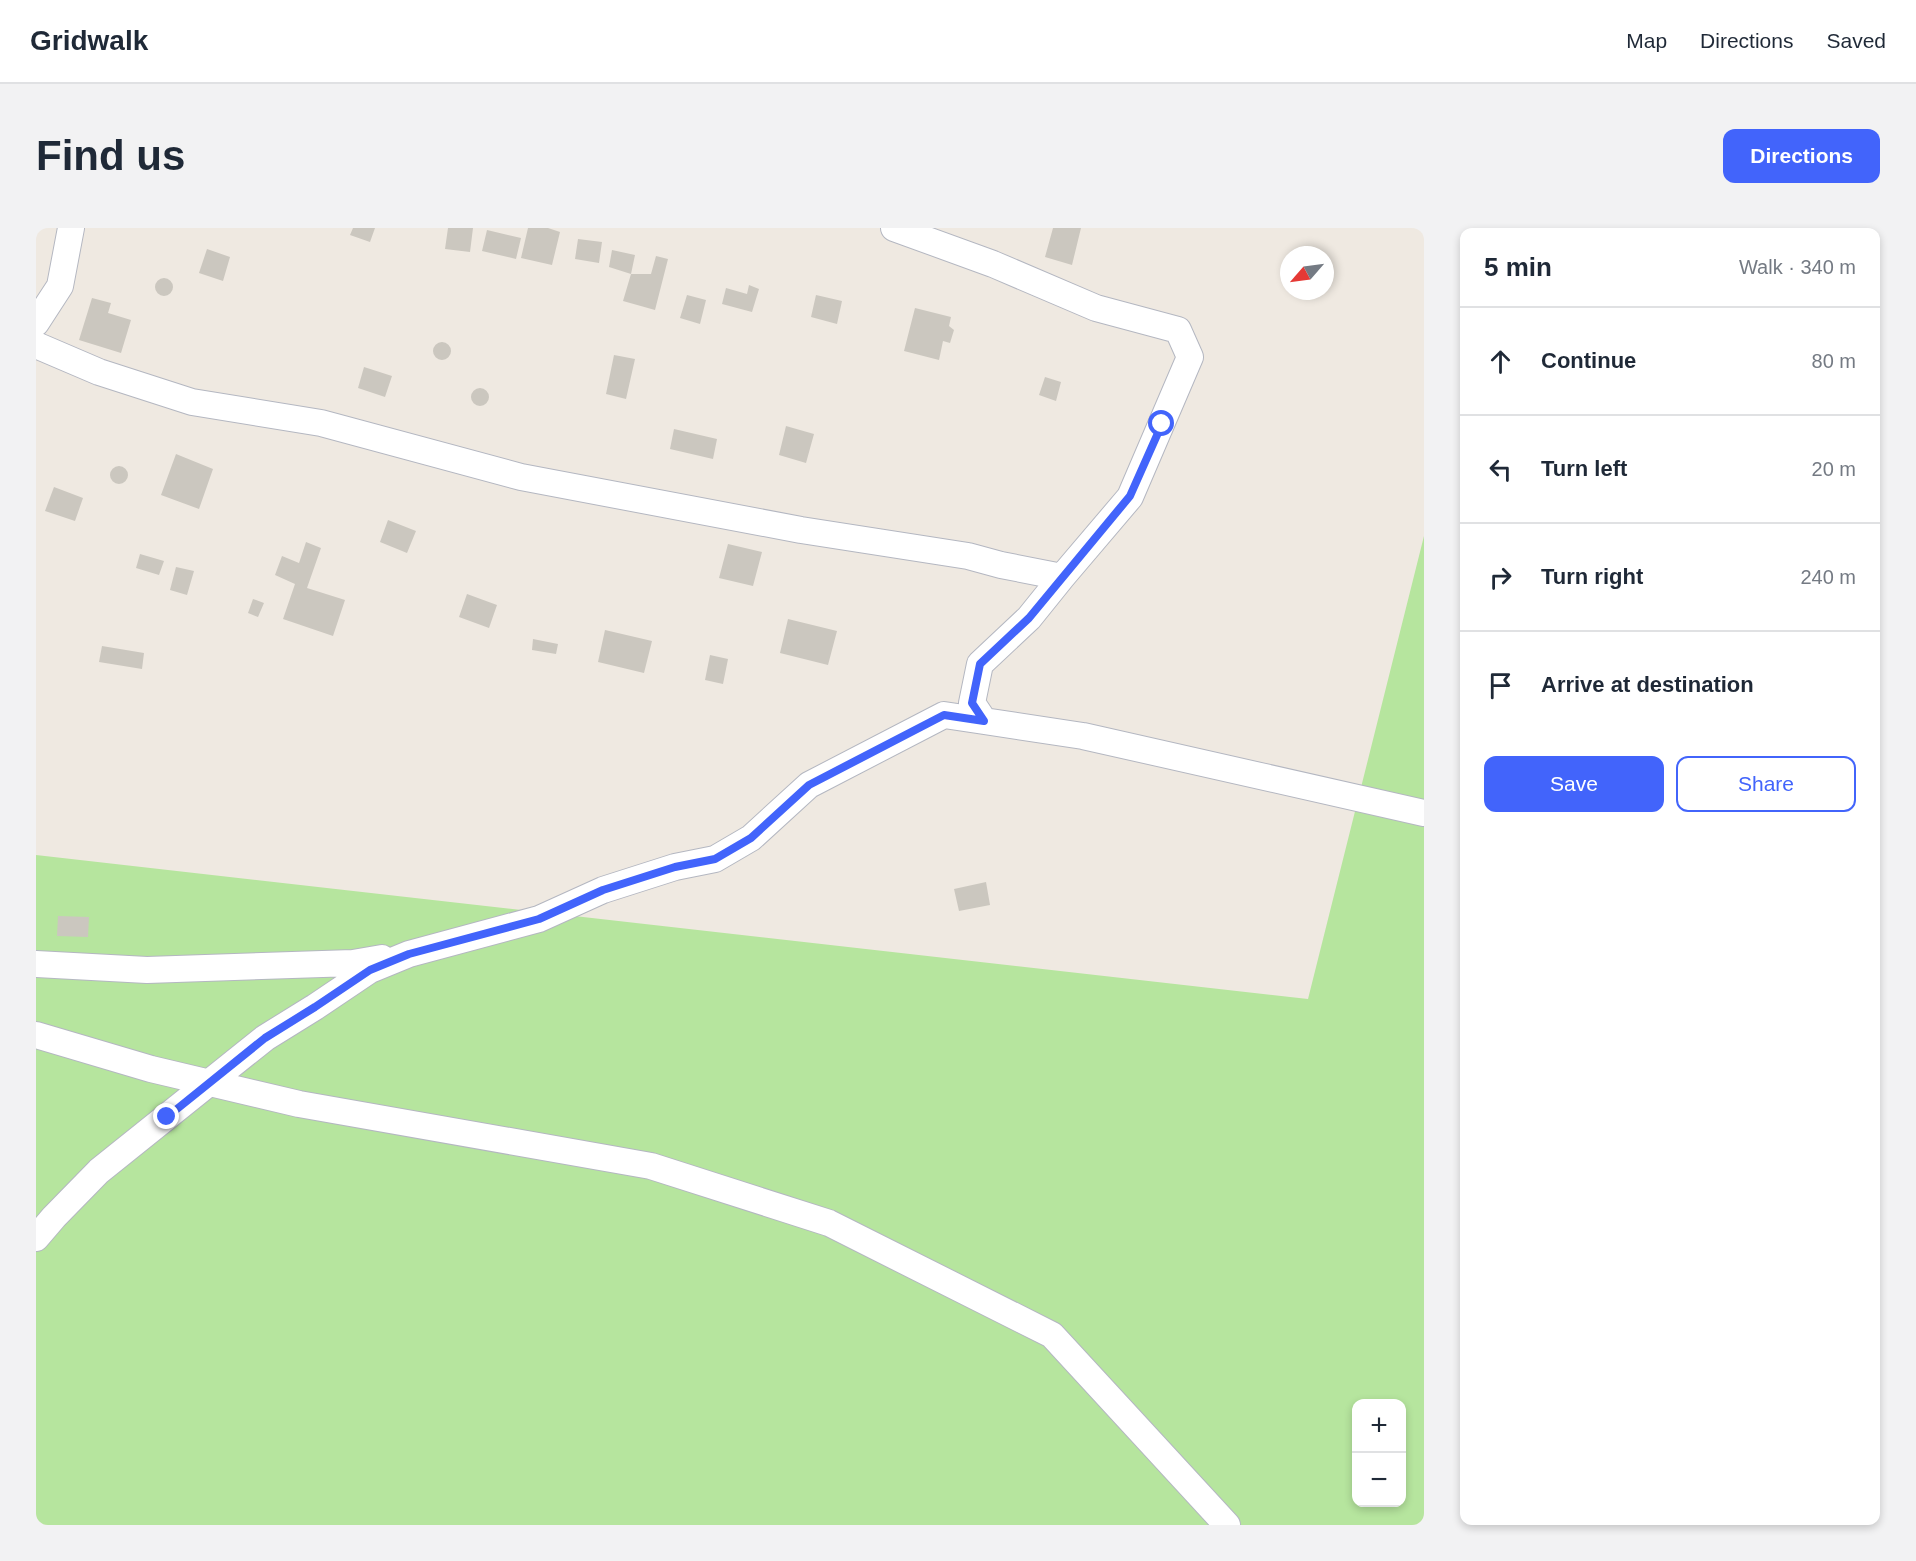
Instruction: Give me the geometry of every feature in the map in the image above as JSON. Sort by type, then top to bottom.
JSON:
[{"type":"street","points":[[36,323],[60,286],[71,228]]},
{"type":"street","points":[[894,228],[993,264],[1096,308],[1178,330],[1191,357],[1130,496],[1029,618],[980,664],[972,703],[984,721]]},
{"type":"street","points":[[36,345],[99,372],[192,402],[321,423],[521,477],[801,530],[968,556],[1001,566],[1062,577]]},
{"type":"street","points":[[36,964],[159,969],[353,963],[409,954],[539,919],[603,890],[675,867],[715,859],[751,838],[809,785],[944,715],[1083,736],[1424,813]]},
{"type":"street","points":[[36,1238],[99,1171],[265,1038],[370,970],[409,954]]},
{"type":"street","points":[[36,1035],[151,1069],[299,1104],[651,1166],[830,1223],[1052,1335],[1227,1525]]},
{"type":"green space","points":[[1424,536],[1424,1525],[36,1525],[36,855],[1308,999]]},
{"type":"building","points":[[353,228],[375,228],[370,242],[350,235]]},
{"type":"building","points":[[448,228],[473,228],[470,252],[445,249]]},
{"type":"building","points":[[528,228],[548,228],[560,232],[552,265],[521,258]]},
{"type":"building","points":[[1053,228],[1081,228],[1072,265],[1045,257]]},
{"type":"building","points":[[487,230],[521,238],[516,259],[482,251]]},
{"type":"building","points":[[578,239],[602,242],[599,263],[575,259]]},
{"type":"building","points":[[207,249],[230,257],[223,281],[199,273]]},
{"type":"building","points":[[612,250],[635,255],[631,274],[609,267]]},
{"type":"building","points":[[656,256],[668,259],[655,310],[623,301],[631,274],[651,274]]},
{"type":"building","points":[[164,278],[170,281],[173,287],[170,293],[164,296],[158,293],[155,287],[158,281]]},
{"type":"building","points":[[749,285],[759,289],[752,312],[722,304],[726,288],[747,294]]},
{"type":"building","points":[[687,295],[706,300],[700,324],[680,318]]},
{"type":"building","points":[[816,295],[842,301],[837,324],[811,317]]},
{"type":"building","points":[[92,298],[111,303],[108,313],[131,320],[121,353],[79,340]]},
{"type":"building","points":[[915,308],[951,317],[949,326],[954,330],[950,343],[943,341],[939,360],[904,351]]},
{"type":"building","points":[[442,342],[448,345],[451,351],[448,357],[442,360],[436,357],[433,351],[436,345]]},
{"type":"building","points":[[614,355],[635,359],[626,399],[606,394]]},
{"type":"building","points":[[364,367],[392,376],[385,397],[358,388]]},
{"type":"building","points":[[1045,377],[1061,382],[1056,401],[1039,395]]},
{"type":"building","points":[[480,388],[486,391],[489,397],[486,403],[480,406],[474,403],[471,397],[474,391]]},
{"type":"building","points":[[786,426],[814,434],[806,463],[779,455]]},
{"type":"building","points":[[674,429],[717,439],[713,459],[670,449]]},
{"type":"building","points":[[176,454],[213,469],[199,509],[161,495]]},
{"type":"building","points":[[119,466],[125,469],[128,475],[125,481],[119,484],[113,481],[110,475],[113,469]]},
{"type":"building","points":[[54,487],[83,498],[75,521],[45,511]]},
{"type":"building","points":[[388,520],[416,531],[407,553],[380,542]]},
{"type":"building","points":[[306,542],[321,548],[307,588],[345,600],[333,636],[283,619],[295,584],[275,575],[282,556],[299,563]]},
{"type":"building","points":[[728,544],[762,552],[753,586],[719,578]]},
{"type":"building","points":[[140,554],[164,561],[159,575],[136,568]]},
{"type":"building","points":[[176,567],[194,571],[187,595],[170,590]]},
{"type":"building","points":[[467,594],[497,605],[489,628],[459,617]]},
{"type":"building","points":[[253,599],[264,603],[258,617],[248,613]]},
{"type":"building","points":[[788,619],[837,631],[828,665],[780,653]]},
{"type":"building","points":[[605,630],[652,641],[644,673],[598,662]]},
{"type":"building","points":[[533,639],[558,644],[556,654],[532,650]]},
{"type":"building","points":[[102,646],[144,653],[142,669],[99,662]]},
{"type":"building","points":[[710,655],[728,659],[723,684],[705,680]]},
{"type":"building","points":[[986,882],[990,905],[959,911],[954,889]]},
{"type":"building","points":[[58,916],[89,917],[88,937],[57,936]]},
{"type":"route","points":[[167,1117],[265,1038],[370,970],[409,954],[539,919],[603,890],[675,867],[715,859],[751,838],[809,785],[944,715],[984,721],[972,703],[980,664],[1029,618],[1130,496],[1162,424]]}]
